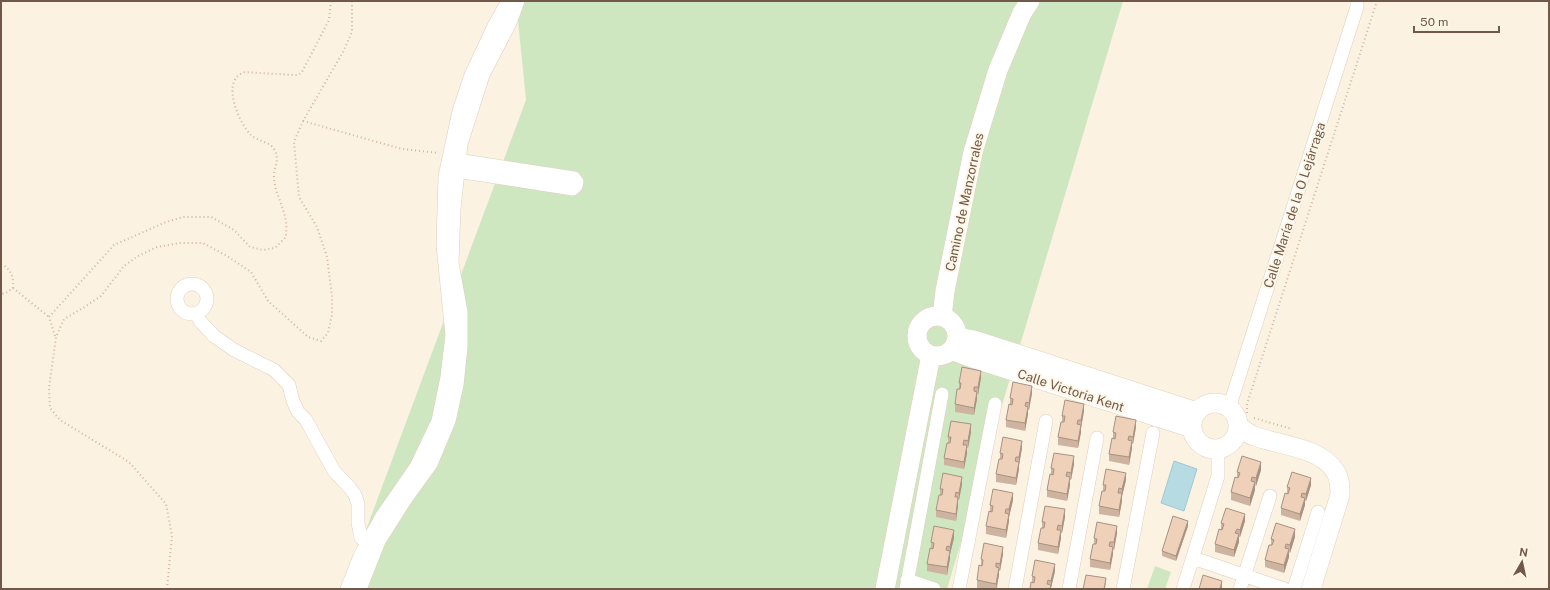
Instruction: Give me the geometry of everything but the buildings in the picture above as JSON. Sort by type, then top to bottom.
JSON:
[{"type":"street","points":[[452,163],[459,111],[471,75],[494,26],[508,1]]},
{"type":"street","points":[[360,589],[372,544],[382,516],[416,467],[438,421],[447,377],[452,335],[443,246],[445,176],[460,144],[483,75],[510,23],[518,1]]},
{"type":"street","name":"Camino de Manzorrales","points":[[942,317],[972,152],[998,70],[1022,13],[1030,1]]},
{"type":"street","name":"Calle María de la O Lejárraga","points":[[1229,408],[1355,14],[1357,1]]},
{"type":"street","points":[[452,163],[574,178],[577,182],[573,189],[452,163]]},
{"type":"street","points":[[196,314],[200,321],[214,336],[234,350],[274,370],[289,385],[292,401],[298,412],[306,420],[334,471],[350,488],[355,496],[358,504],[358,523],[361,538],[372,544]]},
{"type":"street","points":[[935,316],[942,317],[953,324],[956,330],[954,343],[942,355],[931,355],[920,347],[917,334],[919,327],[928,318],[935,316]]},
{"type":"street","name":"Calle Victoria Kent","points":[[954,343],[982,343],[1194,420]]},
{"type":"street","points":[[885,589],[931,355]]},
{"type":"street","points":[[934,589],[907,585],[942,394]]},
{"type":"street","points":[[1183,589],[1218,476],[1235,437],[1234,413],[1222,404],[1215,403],[1202,407],[1194,420],[1194,435],[1204,446],[1210,448],[1235,437],[1307,451],[1326,460],[1336,472],[1340,484],[1340,495],[1311,589]]},
{"type":"street","points":[[959,589],[995,404]]},
{"type":"street","points":[[1015,589],[1046,421]]},
{"type":"street","points":[[1123,589],[1153,433]]},
{"type":"street","points":[[1069,589],[1097,438]]},
{"type":"street","points":[[1240,589],[1270,496]]},
{"type":"street","points":[[1294,589],[1318,512]]},
{"type":"street","points":[[347,589],[360,556],[372,544]]},
{"type":"street","points":[[1192,558],[1284,589]]},
{"type":"path","points":[[49,317],[114,245],[166,222],[183,217],[211,217],[234,230],[250,247],[263,250],[275,248],[286,237],[286,222],[273,176],[278,160],[276,152],[272,146],[250,135],[244,126],[233,100],[233,83],[235,78],[240,73],[245,72],[294,75],[298,75],[302,72],[330,20],[331,1]]},
{"type":"path","points":[[167,589],[172,536],[166,504],[129,462],[60,420],[50,408],[49,388],[56,337],[64,319],[101,296],[124,266],[138,256],[157,247],[180,243],[203,243],[227,256],[251,272],[268,301],[308,337],[321,341],[328,333],[332,315],[332,296],[327,257],[317,227],[299,197],[294,142],[303,121],[343,52],[352,32],[352,1]]},
{"type":"path","points":[[1293,430],[1252,417],[1246,412],[1247,404],[1377,1]]},
{"type":"path","points":[[303,121],[452,163]]},
{"type":"path","points":[[1,264],[8,268],[14,280],[12,288],[6,293],[1,294]]},
{"type":"path","points":[[12,288],[49,317],[56,337]]},
{"type":"green space","points":[[516,1],[1123,1],[947,589],[344,589],[526,100]]},
{"type":"green space","points":[[1155,566],[1171,572],[1165,589],[1147,589]]},
{"type":"water","points":[[1174,461],[1197,469],[1184,511],[1161,503]]}]
